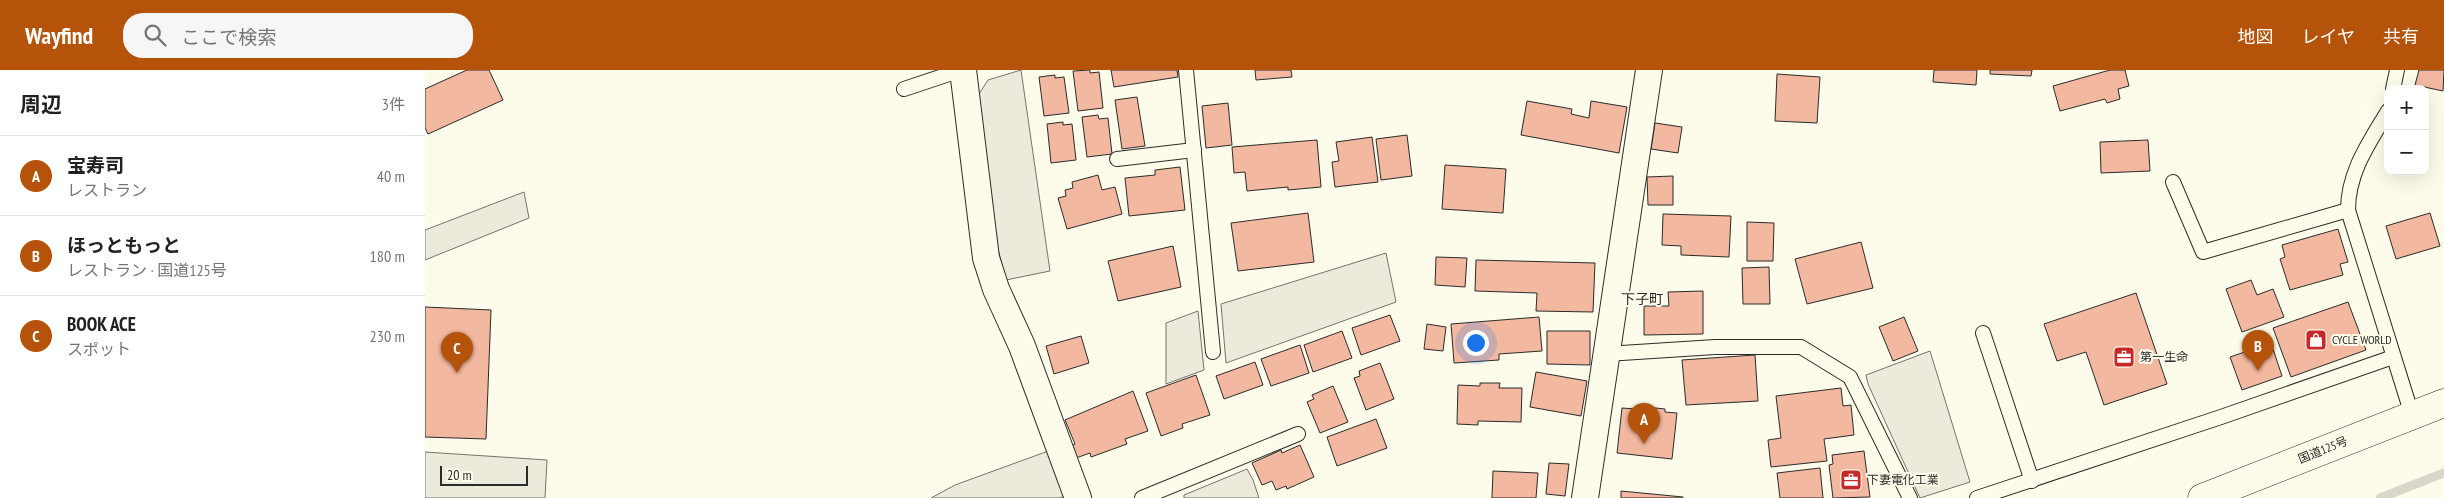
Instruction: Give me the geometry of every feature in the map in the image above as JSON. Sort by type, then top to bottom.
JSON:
[{"type":"highway","name":"国道125号","points":[[2202,498],[2444,403]]},
{"type":"street","points":[[962,70],[986,258],[995,288],[1022,346],[1078,498]]},
{"type":"street","points":[[1585,498],[1649,70]]},
{"type":"lane","points":[[904,89],[962,70]]},
{"type":"lane","points":[[1186,70],[1213,352]]},
{"type":"lane","points":[[2394,85],[2397,70]]},
{"type":"lane","points":[[2384,118],[2361,157],[2352,178],[2348,210],[2412,415]]},
{"type":"lane","points":[[1117,159],[1194,150]]},
{"type":"lane","points":[[2173,182],[2203,252],[2348,210]]},
{"type":"lane","points":[[1983,333],[2032,481]]},
{"type":"lane","points":[[1606,354],[1715,347],[1801,347],[1850,377],[1910,498]]},
{"type":"lane","points":[[1977,498],[2032,481],[2393,357]]},
{"type":"lane","points":[[1142,498],[1298,434]]},
{"type":"shaded area","points":[[1021,70],[1050,271],[1006,280],[994,233],[979,94],[988,80]]},
{"type":"shaded area","points":[[524,192],[529,218],[425,260],[425,230]]},
{"type":"shaded area","points":[[1386,253],[1396,302],[1226,363],[1221,304]]},
{"type":"shaded area","points":[[1198,311],[1204,370],[1166,384],[1166,323]]},
{"type":"shaded area","points":[[1930,351],[1970,482],[1920,498],[1868,384],[1866,375]]},
{"type":"shaded area","points":[[1051,450],[1069,495],[1059,498],[931,498],[955,485]]},
{"type":"shaded area","points":[[425,452],[547,460],[545,498],[425,498]]},
{"type":"shaded area","points":[[1247,469],[1259,498],[1184,498],[1184,495]]},
{"type":"building","points":[[467,70],[489,70],[503,100],[428,134],[425,128],[425,89]]},
{"type":"building","points":[[1090,70],[1090,73],[1099,72],[1103,108],[1078,111],[1073,71]]},
{"type":"building","points":[[1111,70],[1177,70],[1178,77],[1114,87]]},
{"type":"building","points":[[1255,70],[1291,70],[1292,77],[1256,80]]},
{"type":"building","points":[[1934,70],[1977,70],[1976,85],[1933,82]]},
{"type":"building","points":[[1990,70],[2032,70],[2031,76],[1990,74]]},
{"type":"building","points":[[2110,70],[2125,70],[2129,86],[2118,89],[2120,99],[2107,103],[2105,99],[2060,111],[2053,86]]},
{"type":"building","points":[[2419,70],[2444,70],[2443,91],[2429,88],[2429,85],[2415,85]]},
{"type":"building","points":[[1777,74],[1820,77],[1817,123],[1775,121]]},
{"type":"building","points":[[1055,75],[1055,78],[1064,77],[1069,113],[1044,116],[1039,77]]},
{"type":"building","points":[[1137,97],[1145,146],[1122,149],[1115,100]]},
{"type":"building","points":[[1527,101],[1572,109],[1571,114],[1589,118],[1591,101],[1627,107],[1619,153],[1521,135]]},
{"type":"building","points":[[1228,103],[1232,145],[1206,148],[1202,106]]},
{"type":"building","points":[[1098,115],[1099,119],[1108,118],[1112,154],[1087,157],[1082,117]]},
{"type":"building","points":[[1063,122],[1063,125],[1072,124],[1076,160],[1051,163],[1047,124]]},
{"type":"building","points":[[1655,123],[1682,127],[1678,153],[1651,149]]},
{"type":"building","points":[[1407,135],[1412,176],[1381,180],[1376,139]]},
{"type":"building","points":[[1372,137],[1378,182],[1335,187],[1332,162],[1339,161],[1336,142]]},
{"type":"building","points":[[1317,140],[1321,187],[1288,190],[1288,187],[1247,191],[1245,172],[1234,173],[1232,147]]},
{"type":"building","points":[[2148,140],[2150,171],[2101,173],[2100,142]]},
{"type":"building","points":[[1445,165],[1506,169],[1503,213],[1442,209]]},
{"type":"building","points":[[1180,167],[1185,210],[1129,216],[1125,178],[1155,175],[1155,170]]},
{"type":"building","points":[[1098,175],[1102,190],[1115,187],[1122,214],[1067,229],[1058,198],[1066,196],[1065,190],[1073,188],[1072,182]]},
{"type":"building","points":[[1673,176],[1673,205],[1648,205],[1647,177]]},
{"type":"building","points":[[1308,213],[1314,262],[1238,271],[1231,223]]},
{"type":"building","points":[[2430,213],[2440,246],[2396,259],[2386,226]]},
{"type":"building","points":[[1663,214],[1731,216],[1729,257],[1681,255],[1681,246],[1662,245]]},
{"type":"building","points":[[1747,222],[1774,223],[1773,261],[1747,261]]},
{"type":"building","points":[[2338,229],[2348,262],[2340,264],[2343,275],[2290,290],[2280,259],[2285,257],[2282,245]]},
{"type":"building","points":[[1861,242],[1873,288],[1807,304],[1795,259]]},
{"type":"building","points":[[1173,246],[1181,287],[1118,301],[1108,261]]},
{"type":"building","points":[[1436,257],[1467,258],[1465,287],[1435,285]]},
{"type":"building","points":[[1476,260],[1595,263],[1593,312],[1536,311],[1537,293],[1475,291]]},
{"type":"building","points":[[1769,267],[1770,304],[1743,304],[1742,268]]},
{"type":"building","points":[[2251,280],[2257,295],[2273,289],[2284,317],[2242,332],[2226,289]]},
{"type":"building","points":[[1703,291],[1703,334],[1644,335],[1644,306],[1669,306],[1668,292]]},
{"type":"building","points":[[2136,293],[2167,384],[2104,405],[2086,352],[2057,361],[2044,324]]},
{"type":"building","points":[[2348,302],[2366,350],[2291,377],[2273,328]]},
{"type":"building","points":[[425,307],[491,310],[486,439],[425,437]]},
{"type":"building","points":[[1390,315],[1400,341],[1361,355],[1352,328]]},
{"type":"building","points":[[1539,317],[1542,351],[1499,354],[1499,360],[1454,363],[1451,324]]},
{"type":"building","points":[[1904,317],[1918,351],[1893,361],[1879,327]]},
{"type":"building","points":[[1427,324],[1446,327],[1443,351],[1424,349]]},
{"type":"building","points":[[1342,331],[1352,358],[1313,372],[1304,345]]},
{"type":"building","points":[[1547,331],[1590,331],[1590,365],[1547,364]]},
{"type":"building","points":[[1081,336],[1089,363],[1054,374],[1046,346]]},
{"type":"building","points":[[2271,343],[2282,376],[2242,390],[2230,357]]},
{"type":"building","points":[[1300,345],[1309,373],[1271,386],[1261,359]]},
{"type":"building","points":[[1755,355],[1758,401],[1686,405],[1682,360]]},
{"type":"building","points":[[1255,362],[1263,385],[1224,399],[1216,376]]},
{"type":"building","points":[[1380,363],[1394,399],[1366,410],[1354,378],[1360,376],[1359,371]]},
{"type":"building","points":[[1536,372],[1587,381],[1581,416],[1530,407]]},
{"type":"building","points":[[1196,375],[1210,415],[1182,424],[1183,428],[1161,436],[1146,393]]},
{"type":"building","points":[[1480,383],[1500,383],[1499,388],[1522,388],[1521,422],[1478,421],[1478,425],[1457,424],[1458,385],[1480,386]]},
{"type":"building","points":[[1333,386],[1348,422],[1320,433],[1307,402],[1314,399],[1312,395]]},
{"type":"building","points":[[1841,388],[1843,406],[1851,405],[1854,435],[1824,439],[1827,461],[1771,467],[1768,440],[1781,438],[1776,396]]},
{"type":"building","points":[[1133,391],[1148,431],[1125,439],[1127,444],[1091,457],[1090,453],[1076,458],[1071,446],[1075,444],[1065,420]]},
{"type":"building","points":[[1636,406],[1665,409],[1665,412],[1677,413],[1672,459],[1617,453],[1622,408],[1636,409]]},
{"type":"building","points":[[1376,419],[1387,448],[1337,466],[1327,437]]},
{"type":"building","points":[[1300,445],[1314,477],[1287,489],[1286,486],[1276,490],[1272,481],[1262,485],[1252,463],[1281,450],[1282,453]]},
{"type":"building","points":[[1864,451],[1870,497],[1833,498],[1829,465],[1833,464],[1832,455]]},
{"type":"building","points":[[1549,463],[1569,464],[1565,496],[1546,494]]},
{"type":"building","points":[[1820,468],[1823,498],[1780,498],[1777,473]]},
{"type":"building","points":[[1493,471],[1538,473],[1536,498],[1492,498]]},
{"type":"building","points":[[1621,491],[1683,497],[1683,498],[1621,498]]},
{"type":"waterway","points":[[2380,498],[2444,473]]},
{"type":"place","name":"CYCLE WORLD","points":[[2316,340]]},
{"type":"place","name":"第一生命","points":[[2124,357]]},
{"type":"place","name":"ほっともっと","points":[[2258,371]]},
{"type":"place","name":"BOOK ACE","points":[[457,373]]},
{"type":"place","name":"宝寿司","points":[[1644,444]]},
{"type":"place","name":"下妻電化工業","points":[[1851,480]]},
{"type":"district","name":"下子町","points":[[1642,299]]}]
